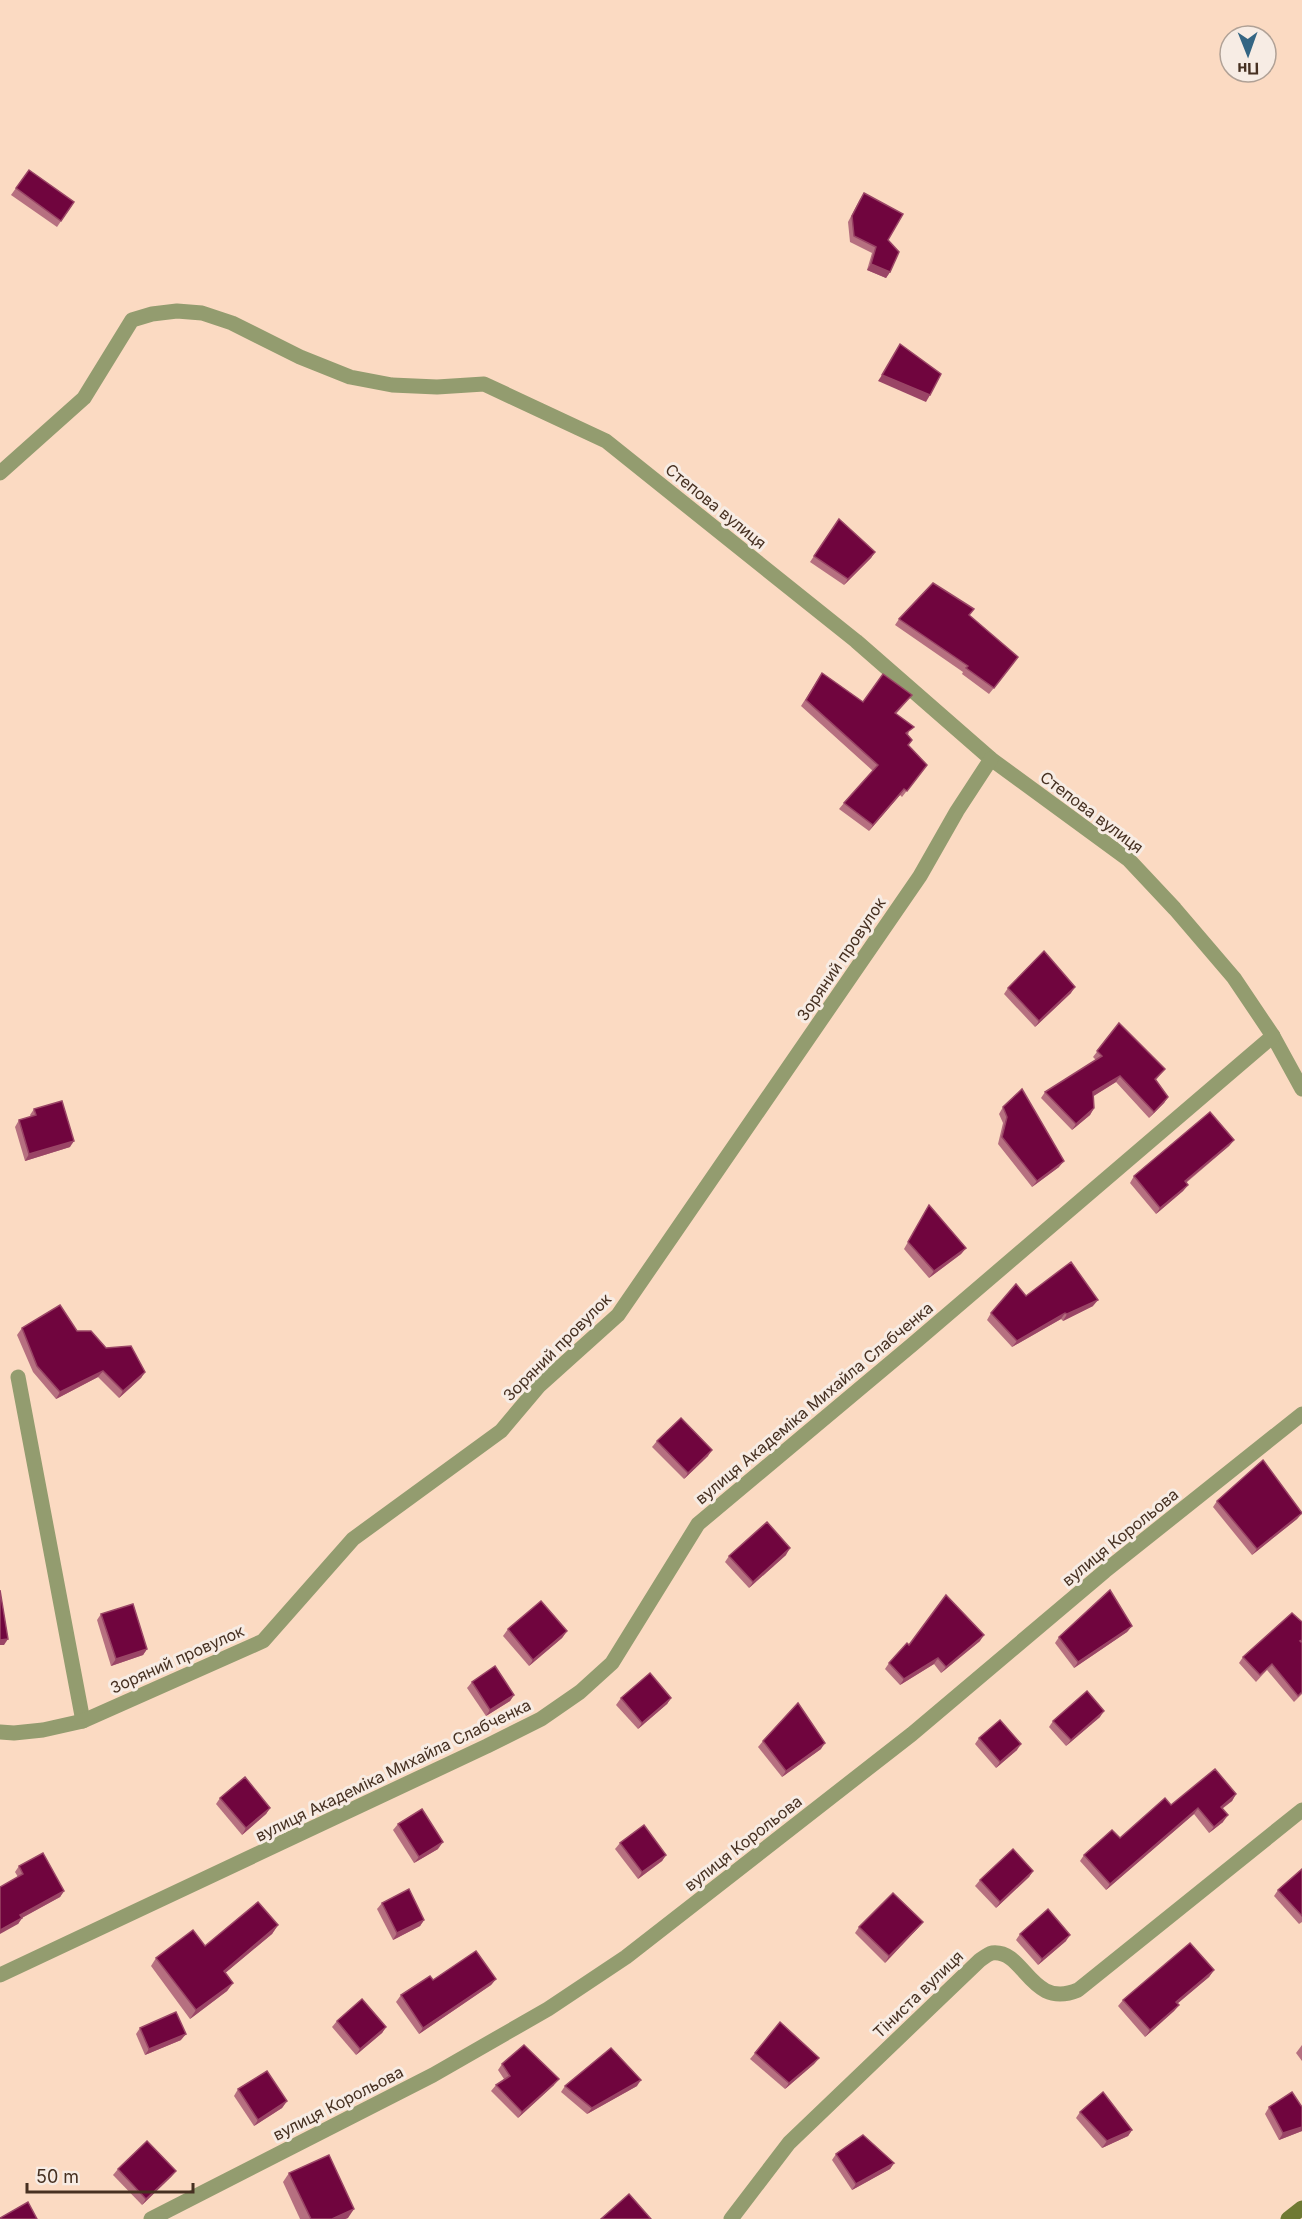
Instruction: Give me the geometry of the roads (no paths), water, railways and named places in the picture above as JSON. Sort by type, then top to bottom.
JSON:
[{"type":"street","name":"Степова вулиця","points":[[0,472],[84,398],[132,320],[152,314],[177,311],[202,313],[232,323],[300,357],[350,377],[392,385],[437,387],[484,384],[606,441],[856,641],[991,759],[1129,860],[1234,978],[1272,1036],[1302,1089]]},
{"type":"street","name":"Зоряний провулок","points":[[0,1731],[14,1733],[43,1730],[83,1721],[263,1641],[354,1539],[501,1431],[539,1386],[618,1315],[920,876],[957,811],[991,759]]},
{"type":"street","name":"вулиця Академіка Михайла Слабченка","points":[[0,1975],[487,1746],[541,1719],[580,1692],[612,1663],[698,1524],[922,1337],[1272,1036]]},
{"type":"street","points":[[18,1377],[83,1721]]},
{"type":"street","name":"вулиця Корольова","points":[[151,2219],[433,2075],[548,2009],[626,1957],[912,1734],[1105,1571],[1302,1414]]},
{"type":"street","name":"Тіниста вулиця","points":[[730,2219],[789,2143],[980,1960],[991,1953],[1004,1955],[1038,1986],[1052,1994],[1066,1995],[1078,1990],[1302,1810]]},
{"type":"street","points":[[1288,2219],[1302,2208]]}]
